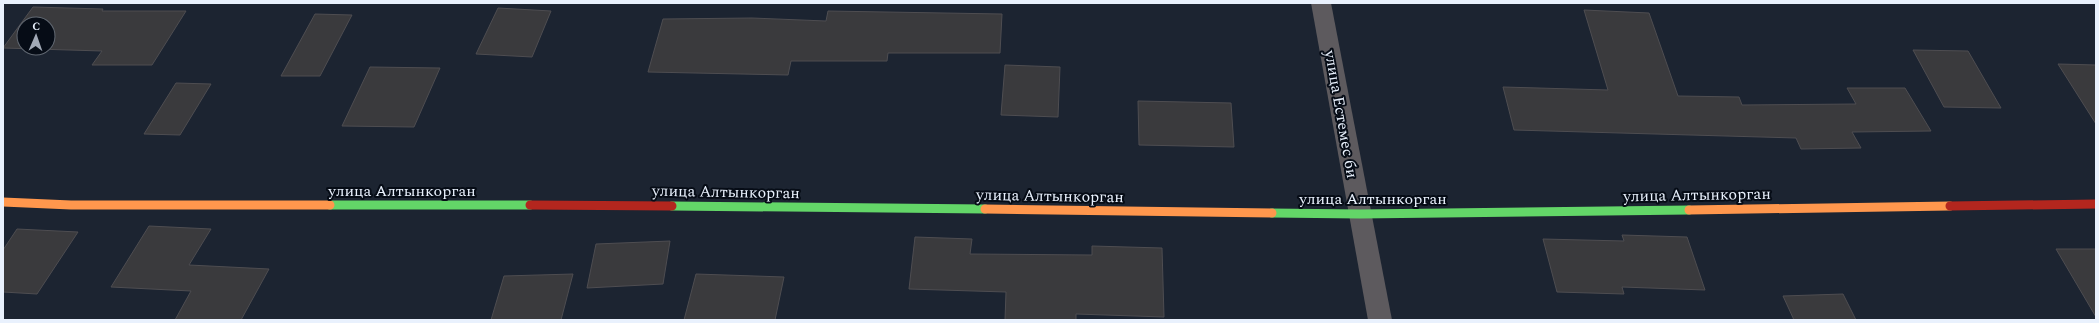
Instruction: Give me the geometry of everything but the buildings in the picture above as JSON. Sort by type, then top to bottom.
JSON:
[{"type":"street","name":"улица Естемес би","points":[[1321,3],[1380,320]]},
{"type":"street","name":"улица Алтынкорган","points":[[3,202],[71,205],[618,205],[1360,214],[2096,204]]},
{"type":"traffic: fast","points":[[330,205],[530,205]]},
{"type":"traffic: fast","points":[[672,206],[985,209]]},
{"type":"traffic: fast","points":[[1272,213],[1360,214],[1689,210]]},
{"type":"traffic: slow","points":[[3,202],[71,205],[330,205]]},
{"type":"traffic: slow","points":[[1689,210],[1950,206]]},
{"type":"traffic: slow","points":[[985,209],[1272,213]]},
{"type":"traffic: jam","points":[[1950,206],[2096,204]]},
{"type":"traffic: jam","points":[[530,205],[672,206]]}]
